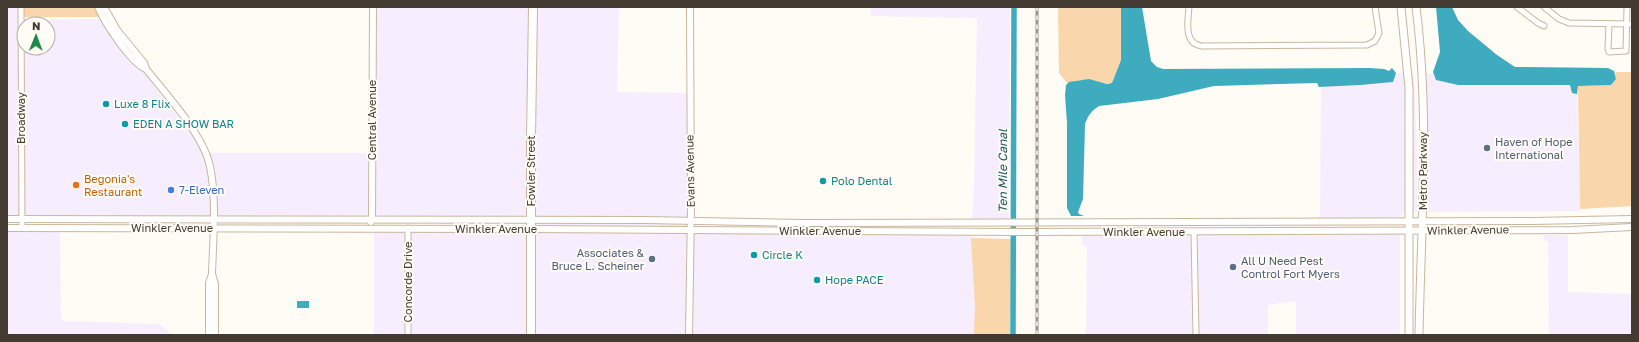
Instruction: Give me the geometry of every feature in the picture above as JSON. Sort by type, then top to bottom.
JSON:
[{"type":"main road","name":"Fowler Street","points":[[531,335],[533,7]]},
{"type":"main road","name":"Metro Parkway","points":[[1401,7],[1409,82],[1409,335]]},
{"type":"main road","name":"Metro Parkway","points":[[1416,7],[1423,77],[1423,222],[1419,335]]},
{"type":"street","name":"Broadway","points":[[21,7],[22,228]]},
{"type":"street","points":[[98,7],[107,24],[119,41],[139,66],[146,69]]},
{"type":"street","points":[[104,7],[117,30],[144,63],[146,69],[188,124],[202,145],[207,158],[213,182],[212,274],[209,283],[209,335]]},
{"type":"street","name":"Central Avenue","points":[[372,220],[373,7]]},
{"type":"street","name":"Evans Avenue","points":[[689,335],[690,7]]},
{"type":"street","points":[[1188,7],[1188,32],[1190,39],[1196,44],[1202,46],[1367,45],[1375,41],[1379,33],[1375,7]]},
{"type":"street","points":[[1517,7],[1538,24],[1544,26]]},
{"type":"street","points":[[1544,7],[1559,19],[1569,23],[1629,24]]},
{"type":"street","points":[[1609,24],[1609,52],[1626,51],[1629,24],[1627,7]]},
{"type":"street","name":"Winkler Avenue","points":[[7,219],[690,220],[805,223],[1423,222],[1632,219]]},
{"type":"street","points":[[363,228],[372,220]]},
{"type":"street","points":[[1108,232],[1127,228],[1133,222]]},
{"type":"street","points":[[1196,335],[1194,232],[1198,227],[1203,225],[1237,222]]},
{"type":"street","name":"Winkler Avenue","points":[[7,228],[531,228],[1194,232],[1572,230],[1632,227]]},
{"type":"street","name":"Concorde Drive","points":[[408,228],[408,335]]},
{"type":"street","points":[[212,274],[215,284],[215,335]]},
{"type":"shaded area","points":[[7,7],[18,7],[18,16],[16,16],[16,56],[56,56],[56,20],[101,19],[136,68],[145,73],[186,126],[200,147],[205,159],[210,183],[210,217],[7,216]]},
{"type":"shaded area","points":[[21,7],[98,7],[103,17],[56,17],[21,16]]},
{"type":"shaded area","points":[[376,7],[530,7],[528,217],[375,217]]},
{"type":"shaded area","points":[[536,7],[619,7],[617,92],[687,93],[688,217],[534,217]]},
{"type":"shaded area","points":[[871,7],[1010,7],[1009,219],[972,219],[974,188],[977,18],[871,16]]},
{"type":"shaded area","points":[[1058,7],[1121,7],[1121,60],[1112,83],[1080,80],[1068,84],[1059,73]]},
{"type":"shaded area","points":[[1615,72],[1632,72],[1632,206],[1580,209],[1578,86],[1611,85],[1616,79]]},
{"type":"shaded area","points":[[1395,73],[1405,73],[1406,213],[1403,213],[1400,218],[1318,219],[1320,215],[1321,87],[1393,82]]},
{"type":"shaded area","points":[[1411,73],[1414,73],[1417,212],[1412,212]]},
{"type":"shaded area","points":[[1421,73],[1434,74],[1437,80],[1458,85],[1571,85],[1577,94],[1577,92],[1580,211],[1422,212]]},
{"type":"shaded area","points":[[208,153],[370,153],[369,217],[216,217]]},
{"type":"shaded area","points":[[534,223],[687,224],[687,227],[534,225]]},
{"type":"shaded area","points":[[7,231],[60,231],[61,321],[159,324],[172,335],[7,335]]},
{"type":"shaded area","points":[[374,232],[529,232],[528,335],[374,335]]},
{"type":"shaded area","points":[[534,232],[687,233],[686,335],[534,335]]},
{"type":"shaded area","points":[[693,233],[971,235],[975,308],[974,335],[691,335]]},
{"type":"shaded area","points":[[1400,234],[1400,335],[1296,335],[1296,301],[1268,305],[1268,335],[1086,335],[1087,247],[1082,245],[1082,235]]},
{"type":"shaded area","points":[[1544,235],[1568,235],[1568,292],[1632,294],[1632,335],[1549,335],[1548,242],[1544,240]]},
{"type":"shaded area","points":[[971,238],[1012,239],[1010,335],[974,335],[975,308]]},
{"type":"water","points":[[1121,7],[1142,7],[1151,61],[1157,67],[1163,69],[1369,68],[1384,69],[1389,71],[1392,68],[1396,73],[1393,82],[1319,87],[1317,83],[1214,86],[1158,99],[1099,106],[1090,114],[1085,124],[1083,199],[1078,212],[1084,216],[1071,216],[1067,208],[1066,85],[1069,82],[1089,79],[1107,84],[1112,83],[1121,60]]},
{"type":"water","points":[[1436,7],[1452,7],[1458,20],[1468,31],[1497,55],[1515,67],[1608,68],[1614,71],[1616,79],[1611,85],[1578,86],[1577,94],[1572,93],[1570,85],[1458,85],[1436,80],[1433,72],[1440,52]]},
{"type":"water","points":[[297,301],[309,301],[309,308],[297,308]]},
{"type":"waterway","name":"Ten Mile Canal","points":[[1013,335],[1014,7]]},
{"type":"railway","points":[[1037,7],[1037,335]]},
{"type":"place","name":"Luxe 8 Flix","points":[[106,104]]},
{"type":"place","name":"EDEN A SHOW BAR","points":[[125,124]]},
{"type":"place","name":"Haven of Hope International","points":[[1487,148]]},
{"type":"place","name":"Polo Dental","points":[[823,181]]},
{"type":"place","name":"Begonia's Restaurant","points":[[76,185]]},
{"type":"place","name":"7-Eleven","points":[[171,190]]},
{"type":"place","name":"Circle K","points":[[754,255]]},
{"type":"place","name":"Associates & Bruce L. Scheiner","points":[[652,259]]},
{"type":"place","name":"All U Need Pest Control Fort Myers","points":[[1233,267]]},
{"type":"place","name":"Hope PACE","points":[[817,280]]}]
